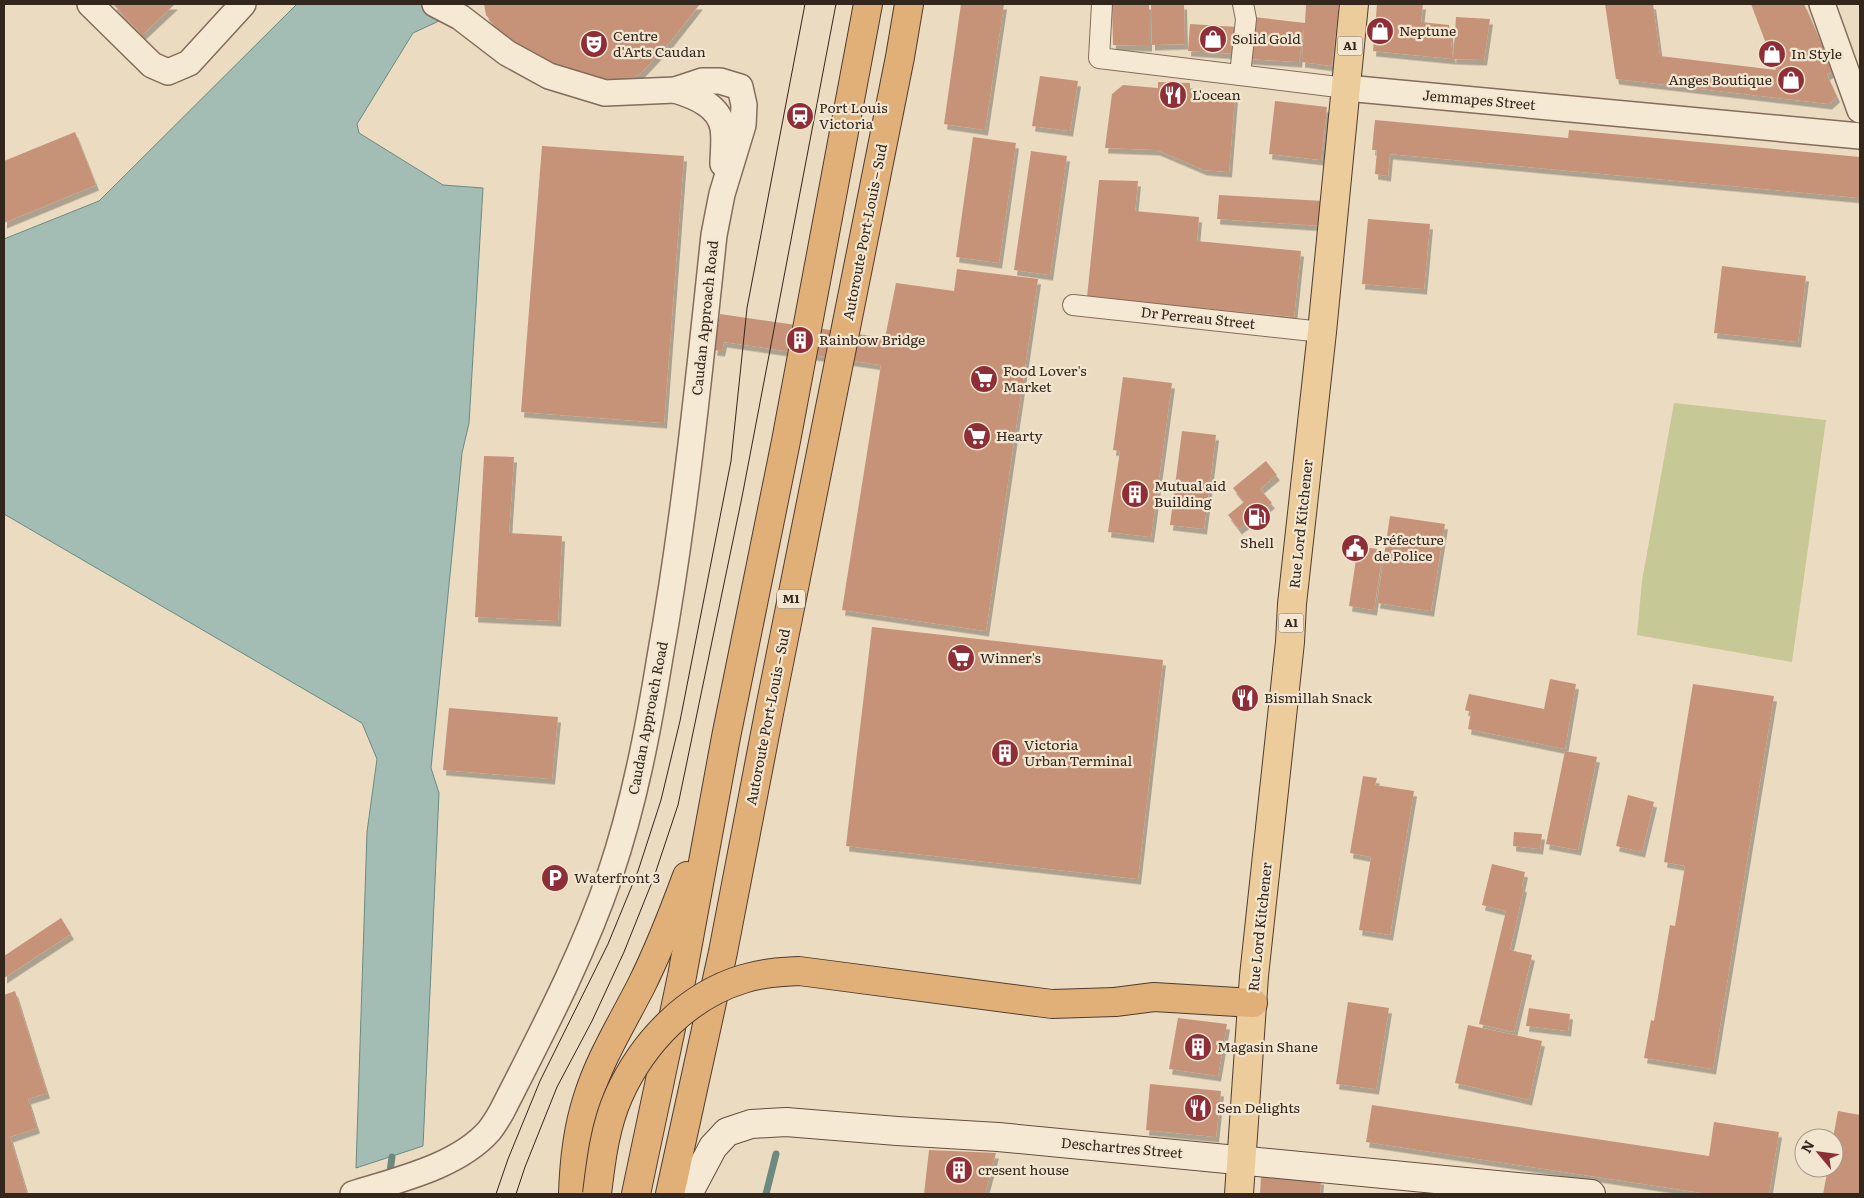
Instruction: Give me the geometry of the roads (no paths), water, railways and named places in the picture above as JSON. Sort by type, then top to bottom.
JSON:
[{"type":"highway","points":[[636,1194],[682,976],[714,802],[786,441],[868,4]]},
{"type":"highway","name":"Autoroute Port-Louis – Sud","points":[[670,1194],[720,962],[909,4]]},
{"type":"highway","points":[[573,1194],[574,1163],[579,1131],[597,1070],[642,983],[667,929],[714,802]]},
{"type":"highway","points":[[687,1194],[739,935],[747,823]]},
{"type":"highway","points":[[597,1194],[601,1160],[619,1095],[648,1046],[668,1024],[690,1006],[712,992],[742,979],[771,973],[799,971],[1052,1004],[1115,1002],[1154,997],[1252,1003]]},
{"type":"main road","name":"Rue Lord Kitchener","points":[[1239,1194],[1254,976],[1322,332],[1354,4]]},
{"type":"main road","name":"Deschartres Street","points":[[687,1194],[713,1147],[727,1132],[751,1124],[786,1122],[998,1137],[1591,1194]]},
{"type":"street","points":[[90,4],[152,65],[168,72],[189,63],[243,4]]},
{"type":"street","name":"Jemmapes Street","points":[[1102,4],[1100,58],[1346,88],[1860,136]]},
{"type":"street","points":[[1240,75],[1246,19],[1243,4]]},
{"type":"street","points":[[1822,4],[1850,52],[1860,110]]},
{"type":"street","points":[[442,8],[460,17],[507,54],[549,76],[605,93],[674,90],[702,81],[720,81],[740,87],[744,105],[743,125],[722,194]]},
{"type":"street","points":[[674,90],[700,99],[714,110],[723,127],[722,194]]},
{"type":"street","name":"Caudan Approach Road","points":[[354,1194],[448,1161],[469,1148],[488,1131],[502,1112],[587,936],[610,874],[632,802],[668,616],[692,440],[714,235],[722,194]]},
{"type":"street","name":"Dr Perreau Street","points":[[1073,305],[1322,332]]},
{"type":"water","points":[[297,4],[450,4],[439,21],[413,33],[357,124],[359,133],[443,185],[483,188],[469,423],[462,453],[431,768],[439,793],[423,1146],[356,1168],[367,832],[377,759],[362,723],[4,514],[4,239],[99,201]]},
{"type":"waterway","points":[[766,1194],[776,1154]]},
{"type":"waterway","points":[[389,1179],[392,1157]]},
{"type":"tram line","points":[[496,1194],[508,1159],[540,1081],[608,944],[638,871],[661,800],[680,721],[731,461],[747,308],[805,4]]},
{"type":"tram line","points":[[516,1194],[557,1087],[592,1021],[624,952],[654,877],[678,805],[742,497],[836,4]]},
{"type":"place","name":"Neptune","points":[[1380,31]]},
{"type":"place","name":"Solid Gold","points":[[1213,39]]},
{"type":"place","name":"Centre d'Arts Caudan","points":[[594,44]]},
{"type":"place","name":"In Style","points":[[1772,54]]},
{"type":"place","name":"Anges Boutique","points":[[1791,80]]},
{"type":"place","name":"L'ocean","points":[[1173,95]]},
{"type":"place","name":"Port Louis Victoria","points":[[800,116]]},
{"type":"place","name":"Rainbow Bridge","points":[[800,340]]},
{"type":"place","name":"Food Lover's Market","points":[[984,379]]},
{"type":"place","name":"Hearty","points":[[977,436]]},
{"type":"place","name":"Mutual aid Building","points":[[1135,494]]},
{"type":"place","name":"Shell","points":[[1257,517]]},
{"type":"place","name":"Préfecture de Police","points":[[1355,548]]},
{"type":"place","name":"Winner's","points":[[961,658]]},
{"type":"place","name":"Bismillah Snack","points":[[1245,698]]},
{"type":"place","name":"Victoria Urban Terminal","points":[[1005,753]]},
{"type":"place","name":"Waterfront 3","points":[[555,878]]},
{"type":"place","name":"Magasin Shane","points":[[1198,1047]]},
{"type":"place","name":"Sen Delights","points":[[1198,1108]]},
{"type":"place","name":"cresent house","points":[[959,1170]]}]
